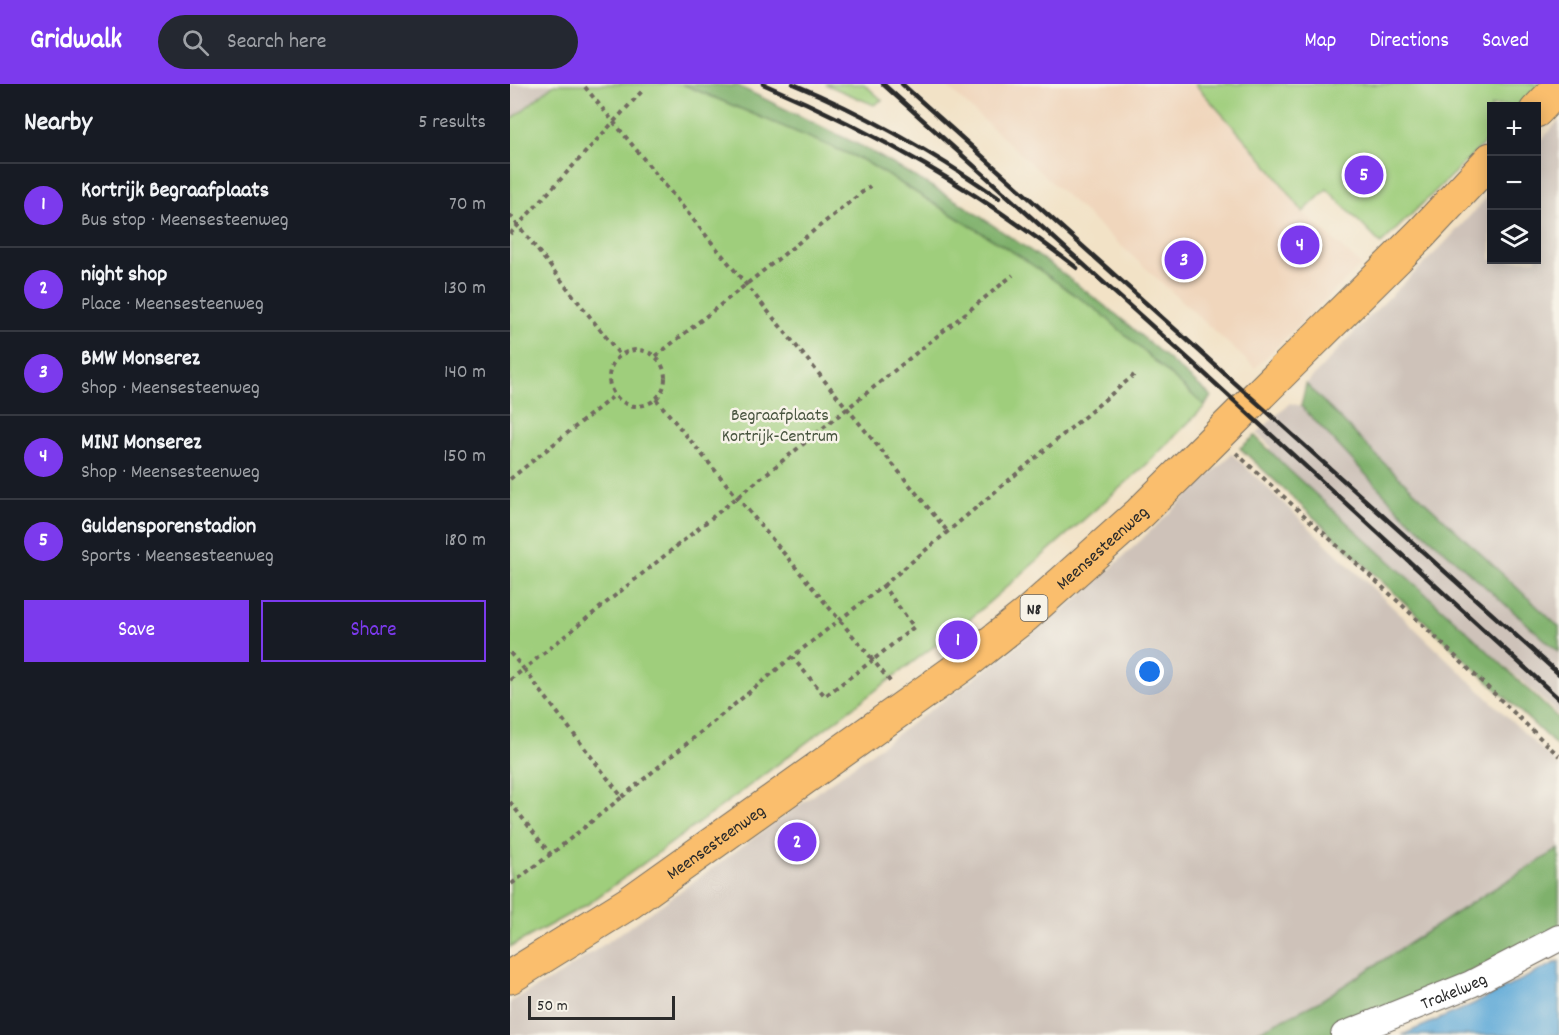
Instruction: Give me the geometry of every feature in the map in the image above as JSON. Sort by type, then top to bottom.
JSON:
[{"type":"main road","points":[[1541,106],[1559,87]]},
{"type":"main road","name":"Meensesteenweg","points":[[510,977],[629,903],[908,704],[1026,615],[1140,513],[1421,234],[1487,163]]},
{"type":"lane","name":"Trakelweg","points":[[1344,1035],[1471,984],[1559,938]]},
{"type":"path","points":[[585,87],[948,532]]},
{"type":"path","points":[[510,234],[644,89]]},
{"type":"path","points":[[656,357],[870,186]]},
{"type":"path","points":[[510,215],[620,355]]},
{"type":"path","points":[[510,680],[1013,275]]},
{"type":"path","points":[[638,349],[648,351],[656,357],[662,364],[665,382],[656,399],[639,406],[630,405],[615,395],[611,387],[610,369],[620,355],[638,349]]},
{"type":"path","points":[[510,885],[551,855],[792,657],[883,586],[1134,375]]},
{"type":"path","points":[[510,479],[615,395]]},
{"type":"path","points":[[656,399],[908,704]]},
{"type":"path","points":[[1234,451],[1402,605],[1559,756]]},
{"type":"path","points":[[792,657],[825,696],[873,660],[914,627],[883,586]]},
{"type":"path","points":[[510,652],[621,797]]},
{"type":"path","points":[[510,802],[551,855]]},
{"type":"shaded area","points":[[510,84],[554,84],[510,121]]},
{"type":"shaded area","points":[[944,84],[1195,84],[1265,162],[1303,212],[1361,265],[1255,368]]},
{"type":"shaded area","points":[[1559,120],[1559,627],[1384,463],[1306,384],[1487,197],[1487,264],[1541,264],[1541,140]]},
{"type":"shaded area","points":[[1290,403],[1301,406],[1404,515],[1559,652],[1559,715],[1289,470],[1269,449],[1271,447],[1257,433]]},
{"type":"shaded area","points":[[1232,454],[1559,766],[1559,849],[1320,1001],[1251,1035],[510,1035],[510,1002],[561,974],[667,901],[1001,659],[1088,590]]},
{"type":"green space","name":"Begraafplaats Kortrijk-Centrum","points":[[554,84],[682,84],[863,160],[1018,255],[1101,313],[1205,406],[1145,466],[970,619],[588,904],[510,947],[510,121]]},
{"type":"green space","points":[[682,84],[738,86],[865,148],[960,203],[1050,264],[1118,316],[1211,396],[1205,406],[1101,313],[1018,255],[863,160]]},
{"type":"green space","points":[[825,84],[864,84],[882,100],[874,105]]},
{"type":"green space","points":[[1195,84],[1546,84],[1527,102],[1487,102],[1487,141],[1381,244],[1327,189],[1303,212],[1265,162]]},
{"type":"green space","points":[[1306,384],[1384,463],[1559,627],[1559,652],[1404,515],[1301,406]]},
{"type":"green space","points":[[1255,436],[1559,719],[1559,748],[1240,448]]},
{"type":"green space","points":[[1559,849],[1559,930],[1336,1035],[1251,1035],[1320,1001]]},
{"type":"water","points":[[1559,961],[1559,1035],[1402,1035],[1465,1008]]},
{"type":"railway","points":[[763,84],[887,143],[964,189],[1077,268]]},
{"type":"railway","points":[[793,84],[847,108],[899,136],[999,198]]},
{"type":"railway","points":[[883,84],[1193,363],[1559,699]]},
{"type":"railway","points":[[902,84],[1559,674]]},
{"type":"place","name":"Guldensporenstadion","points":[[1364,175]]},
{"type":"place","name":"MINI Monserez","points":[[1300,245]]},
{"type":"place","name":"BMW Monserez","points":[[1184,260]]},
{"type":"place","name":"Kortrijk Begraafplaats","points":[[958,640]]},
{"type":"place","name":"night shop","points":[[797,842]]}]
